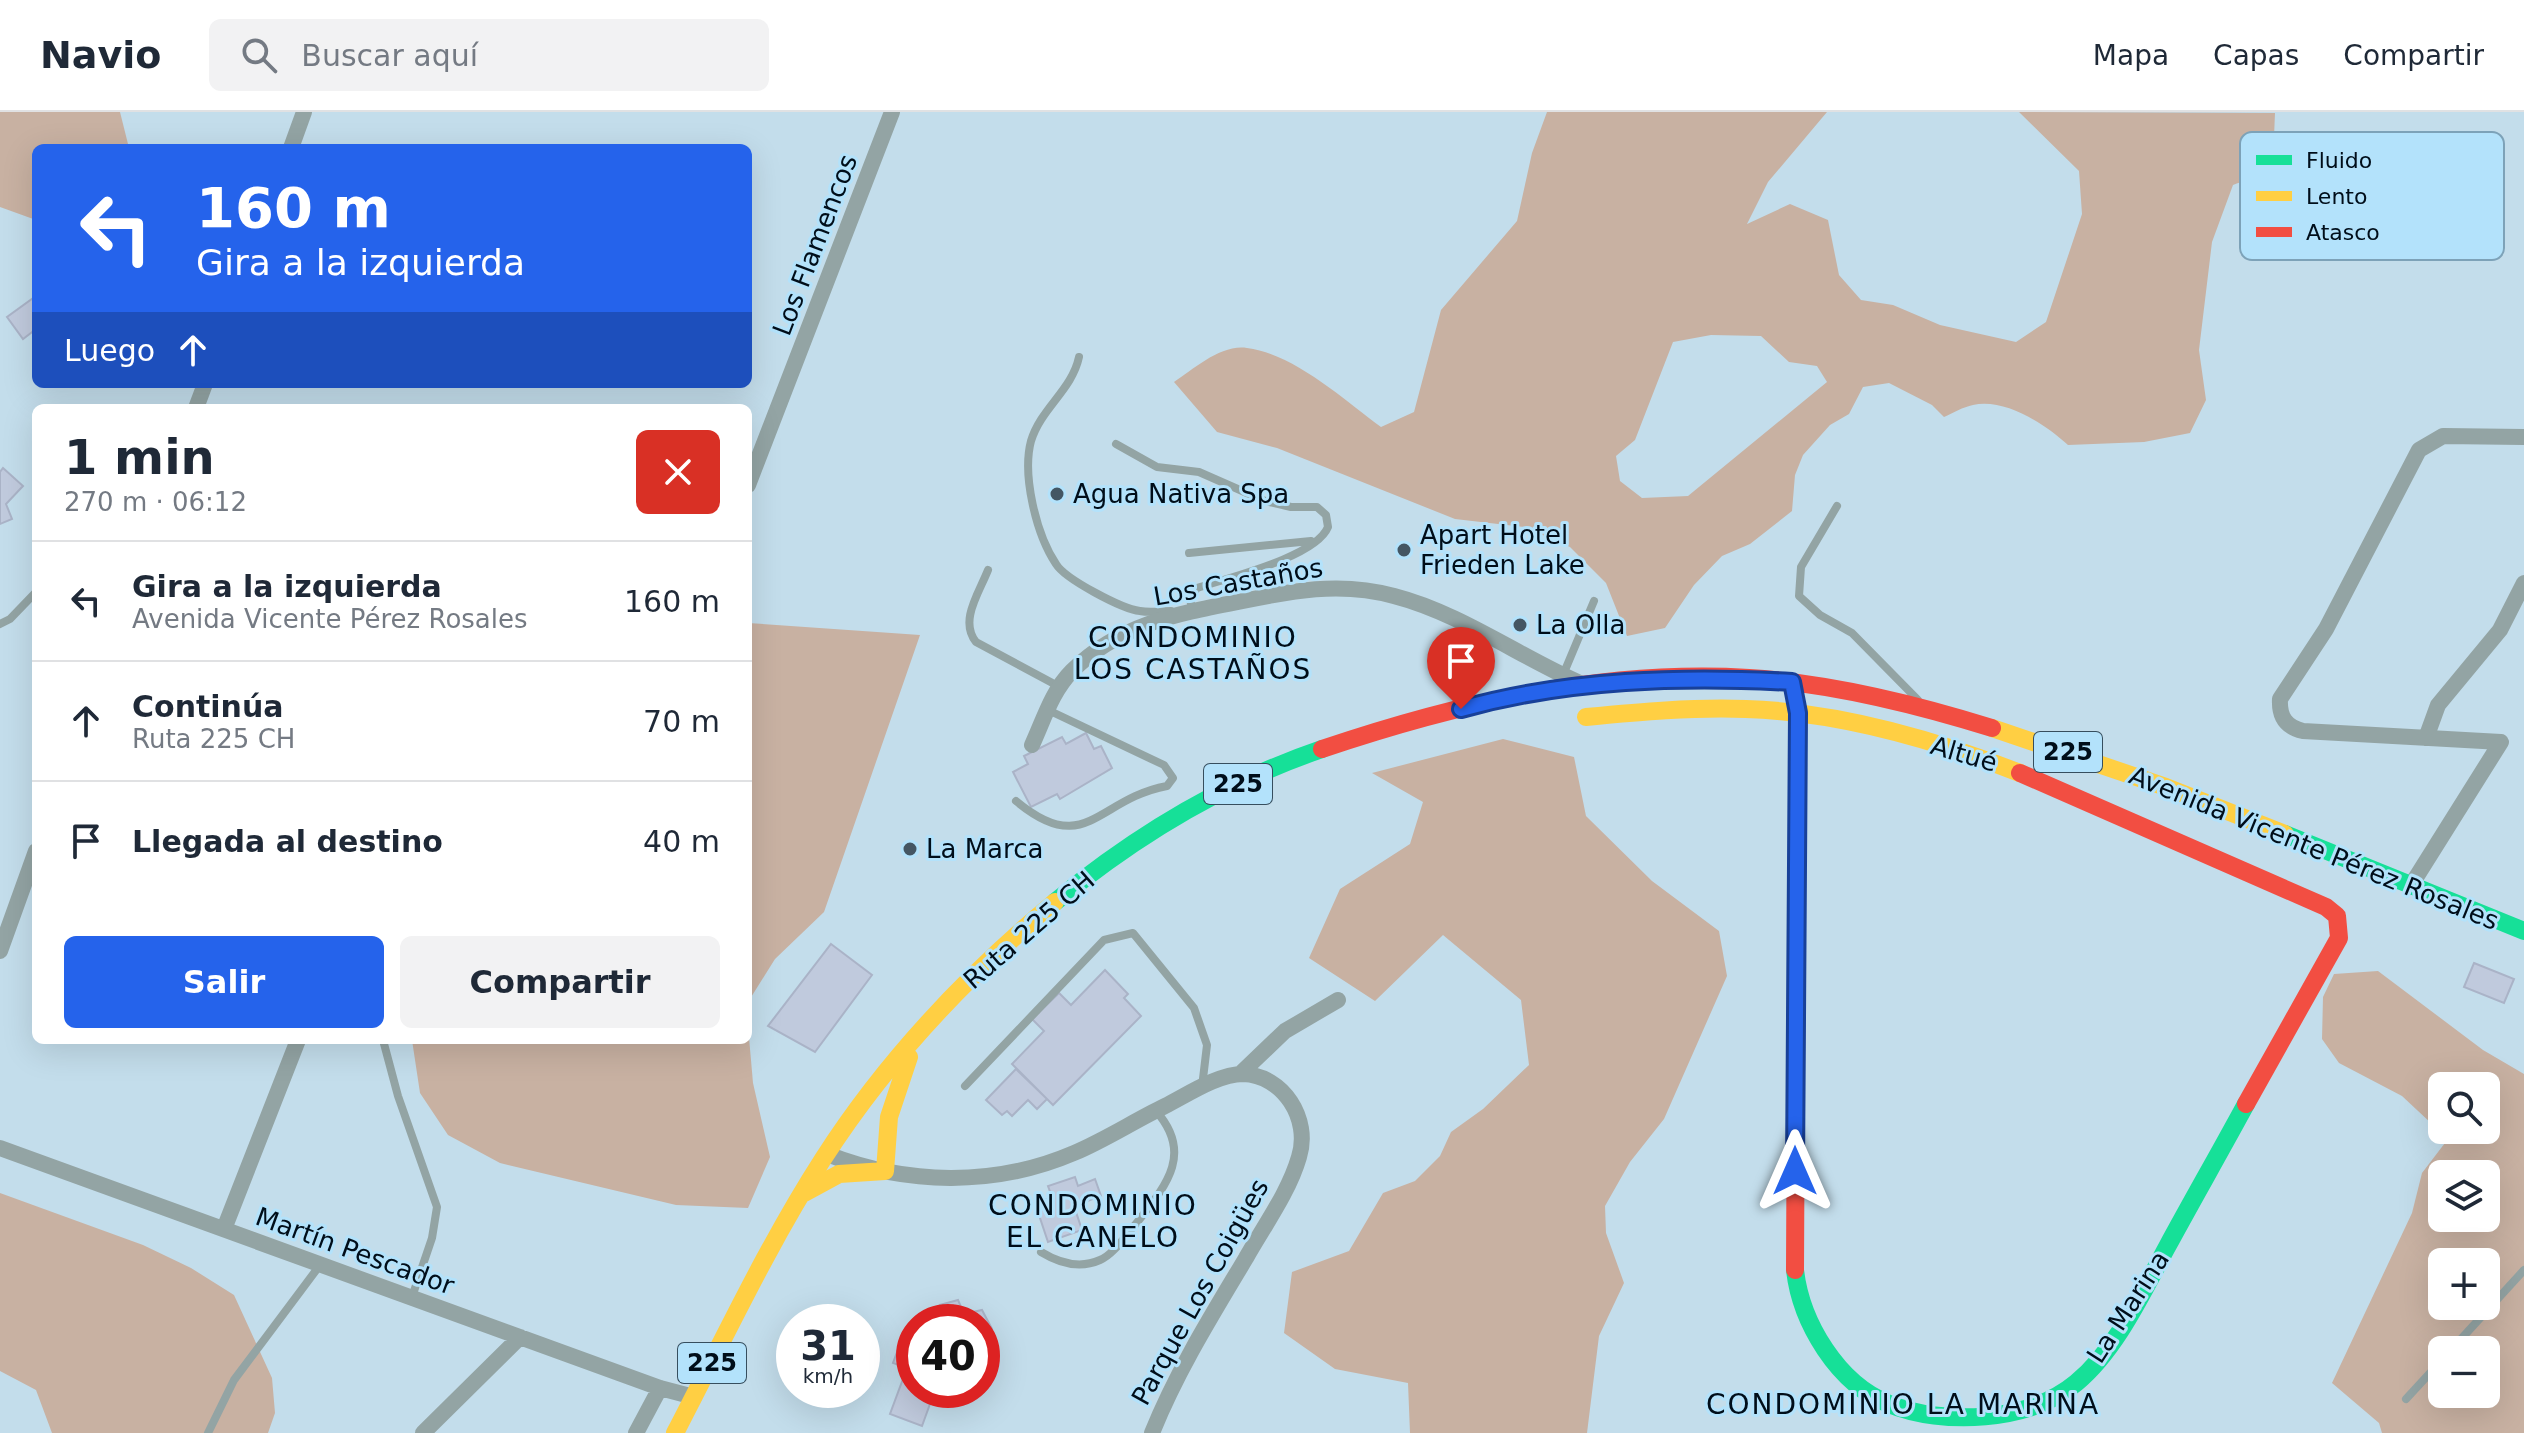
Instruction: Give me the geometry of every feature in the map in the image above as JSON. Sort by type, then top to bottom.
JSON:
[{"type":"main road","name":"Avenida Vicente Pérez Rosales","points":[[1587,686],[1693,679],[1792,682],[1929,711],[2098,762],[2524,931]]},
{"type":"main road","name":"La Marina","points":[[1792,682],[1798,713],[1795,1281],[1810,1327],[1861,1389],[1901,1410],[1943,1425],[2034,1406],[2063,1393],[2086,1373],[2149,1279],[2339,938]]},
{"type":"main road","name":"Ruta 225 CH","points":[[675,1433],[801,1195],[860,1105],[927,1026],[1023,928],[1120,854],[1196,805],[1267,770],[1337,744],[1488,701],[1587,686]]},
{"type":"main road","name":"Altué","points":[[1586,717],[1675,709],[1798,713],[1889,733],[2005,766],[2326,907],[2340,923],[2339,938]]},
{"type":"main road","points":[[801,1195],[839,1174],[885,1171],[889,1117],[896,1090],[927,1026]]},
{"type":"street","points":[[292,144],[304,112]]},
{"type":"street","name":"Los Flamencos","points":[[752,475],[892,112]]},
{"type":"street","points":[[2410,887],[2501,742],[2295,729],[2282,717],[2280,699],[2326,629],[2419,450],[2443,436],[2524,437]]},
{"type":"street","points":[[2426,738],[2438,705],[2500,630],[2524,583]]},
{"type":"street","name":"Los Castaños","points":[[1032,745],[1058,686],[1088,656],[1126,632],[1193,610],[1309,588],[1366,590],[1435,611],[1587,686]]},
{"type":"street","points":[[0,951],[32,862]]},
{"type":"street","points":[[827,1154],[885,1171],[943,1179],[1027,1169],[1076,1152],[1202,1087],[1240,1074],[1285,1031],[1338,1000]]},
{"type":"street","points":[[224,1229],[296,1044]]},
{"type":"street","name":"Parque Los Coigües","points":[[1152,1433],[1174,1379],[1271,1216],[1302,1147],[1300,1121],[1288,1098],[1267,1081],[1240,1074]]},
{"type":"street","name":"Martín Pescador","points":[[0,1148],[660,1388],[694,1397]]},
{"type":"street","points":[[423,1433],[520,1337]]},
{"type":"street","points":[[636,1433],[660,1388]]},
{"type":"lane","points":[[1079,357],[1067,386],[1040,420],[1028,456],[1026,475],[1033,505],[1056,566],[1101,595],[1139,611],[1193,610],[1190,598],[1197,588],[1283,559],[1326,533],[1328,522],[1317,507],[1291,507],[1265,501],[1199,472],[1157,467],[1116,444]]},
{"type":"lane","points":[[1837,506],[1801,567],[1799,596],[1820,615],[1852,633],[1929,711]]},
{"type":"lane","points":[[1189,553],[1317,540]]},
{"type":"lane","points":[[988,570],[967,624],[968,633],[976,642],[1058,686]]},
{"type":"lane","points":[[0,624],[10,619],[32,596]]},
{"type":"lane","points":[[1563,675],[1594,601]]},
{"type":"lane","points":[[1016,801],[1051,826],[1074,828],[1146,790],[1167,786],[1173,778],[1164,765],[1048,710]]},
{"type":"lane","points":[[965,1086],[1104,940],[1133,933],[1194,1008],[1207,1045],[1202,1087]]},
{"type":"lane","points":[[384,1044],[398,1096],[437,1207],[432,1238],[412,1297]]},
{"type":"lane","points":[[1041,1252],[1065,1263],[1091,1263],[1104,1259],[1122,1240],[1172,1172],[1172,1137],[1155,1111]]},
{"type":"lane","points":[[208,1433],[234,1380],[321,1264]]},
{"type":"lane","points":[[2464,1336],[2524,1270]]},
{"type":"lane","points":[[2406,1399],[2428,1375]]},
{"type":"shaded area","points":[[0,112],[120,112],[128,144],[32,144],[32,219],[0,207]]},
{"type":"shaded area","points":[[1547,112],[1827,112],[1768,182],[1747,224],[1790,204],[1828,220],[1839,275],[1861,300],[1893,305],[1940,325],[2016,342],[2046,322],[2082,214],[2079,171],[2019,112],[2275,113],[2274,132],[2240,132],[2240,182],[2233,185],[2212,242],[2199,350],[2206,400],[2190,433],[2144,442],[2068,445],[2025,415],[1999,405],[1973,405],[1944,417],[1932,405],[1889,383],[1863,387],[1849,414],[1830,425],[1803,455],[1795,475],[1792,511],[1750,544],[1722,556],[1694,585],[1665,628],[1627,636],[1606,583],[1570,547],[1524,527],[1455,519],[1277,448],[1217,432],[1174,382],[1218,354],[1247,348],[1265,352],[1300,368],[1381,427],[1414,412],[1441,310],[1517,221],[1532,153]],"holes":[[[1711,335],[1761,336],[1789,362],[1817,366],[1827,382],[1688,496],[1642,498],[1620,481],[1616,456],[1635,440],[1673,342]]]},
{"type":"shaded area","points":[[752,623],[920,635],[824,912],[775,959],[752,996]]},
{"type":"shaded area","points":[[1503,739],[1574,757],[1586,816],[1652,881],[1719,931],[1727,976],[1664,1119],[1630,1162],[1605,1206],[1606,1233],[1624,1283],[1599,1336],[1587,1433],[1410,1433],[1408,1383],[1335,1369],[1284,1333],[1292,1272],[1349,1251],[1383,1193],[1415,1181],[1440,1156],[1451,1132],[1483,1109],[1529,1065],[1521,1000],[1443,935],[1375,1001],[1309,958],[1340,889],[1410,844],[1423,802],[1372,773]]},
{"type":"shaded area","points":[[2378,971],[2483,1050],[2524,1074],[2524,1433],[2382,1433],[2379,1423],[2332,1383],[2412,1213],[2422,1173],[2428,1165],[2428,1232],[2500,1232],[2500,1160],[2432,1160],[2444,1144],[2500,1144],[2500,1072],[2428,1072],[2428,1120],[2402,1096],[2339,1063],[2322,1039],[2323,997],[2334,974]]},
{"type":"shaded area","points":[[413,1044],[750,1044],[753,1083],[770,1157],[748,1208],[676,1205],[500,1163],[448,1135],[420,1093]]},
{"type":"shaded area","points":[[0,1193],[143,1245],[191,1268],[234,1295],[272,1378],[275,1413],[268,1433],[52,1433],[36,1390],[0,1371]]},
{"type":"building","points":[[32,299],[32,332],[23,339],[7,317]]},
{"type":"building","points":[[3,468],[23,486],[6,504],[12,519],[0,524],[0,472]]},
{"type":"building","points":[[1086,733],[1094,749],[1101,746],[1112,768],[1060,799],[1057,794],[1031,807],[1013,772],[1028,764],[1024,756],[1062,737],[1066,744]]},
{"type":"building","points":[[831,944],[872,975],[815,1052],[768,1026]]},
{"type":"building","points":[[2474,963],[2514,979],[2504,1003],[2464,987]]},
{"type":"building","points":[[1105,970],[1128,994],[1124,998],[1141,1016],[1053,1105],[1012,1064],[1044,1031],[1032,1019],[1059,993],[1071,1005]]},
{"type":"building","points":[[1016,1069],[1047,1099],[1037,1109],[1028,1100],[1012,1116],[1007,1111],[1002,1115],[986,1100]]},
{"type":"building","points":[[1075,1177],[1078,1186],[1095,1179],[1101,1196],[1074,1206],[1082,1230],[1048,1242],[1035,1203],[1052,1197],[1048,1186]]},
{"type":"building","points":[[896,1398],[896,1408],[928,1408],[922,1426],[890,1414]]},
{"type":"traffic: fast","points":[[1792,682],[1798,713],[1797,855]]},
{"type":"traffic: fast","points":[[1055,902],[1116,855],[1182,814],[1250,778],[1322,749]]},
{"type":"traffic: fast","points":[[2285,834],[2524,931]]},
{"type":"traffic: fast","points":[[1795,1270],[1805,1310],[1825,1349],[1838,1367],[1871,1395],[1911,1411],[1960,1417],[2010,1413],[2035,1406],[2076,1383],[2116,1338],[2246,1104]]},
{"type":"traffic: slow","points":[[1586,717],[1666,710],[1726,709],[1816,715],[1885,729],[2020,773]]},
{"type":"traffic: slow","points":[[1992,728],[2166,787],[2285,834]]},
{"type":"traffic: slow","points":[[675,1433],[783,1226],[847,1123],[901,1054],[959,990],[1055,902]]},
{"type":"traffic: slow","points":[[804,1193],[839,1174],[885,1171],[889,1117],[909,1057]]},
{"type":"traffic: jam","points":[[1322,749],[1426,717],[1532,693],[1586,684],[1695,677],[1749,678],[1841,690],[1903,703],[1992,728]]},
{"type":"traffic: jam","points":[[2020,773],[2326,907],[2337,916],[2339,938],[2246,1104]]},
{"type":"traffic: jam","points":[[1795,1270],[1797,855]]},
{"type":"place","name":"Agua Nativa Spa","points":[[1057,494]]},
{"type":"place","name":"Apart Hotel Frieden Lake","points":[[1404,550]]},
{"type":"place","name":"La Olla","points":[[1520,625]]},
{"type":"place","name":"La Marca","points":[[910,849]]},
{"type":"district","name":"CONDOMINIO LOS CASTAÑOS","points":[[1193,653]]},
{"type":"district","name":"CONDOMINIO EL CANELO","points":[[1093,1221]]},
{"type":"district","name":"CONDOMINIO LA MARINA","points":[[1903,1404]]},
{"type":"route","points":[[1461,709],[1488,701],[1640,681],[1792,682],[1798,713],[1795,1171]]}]
